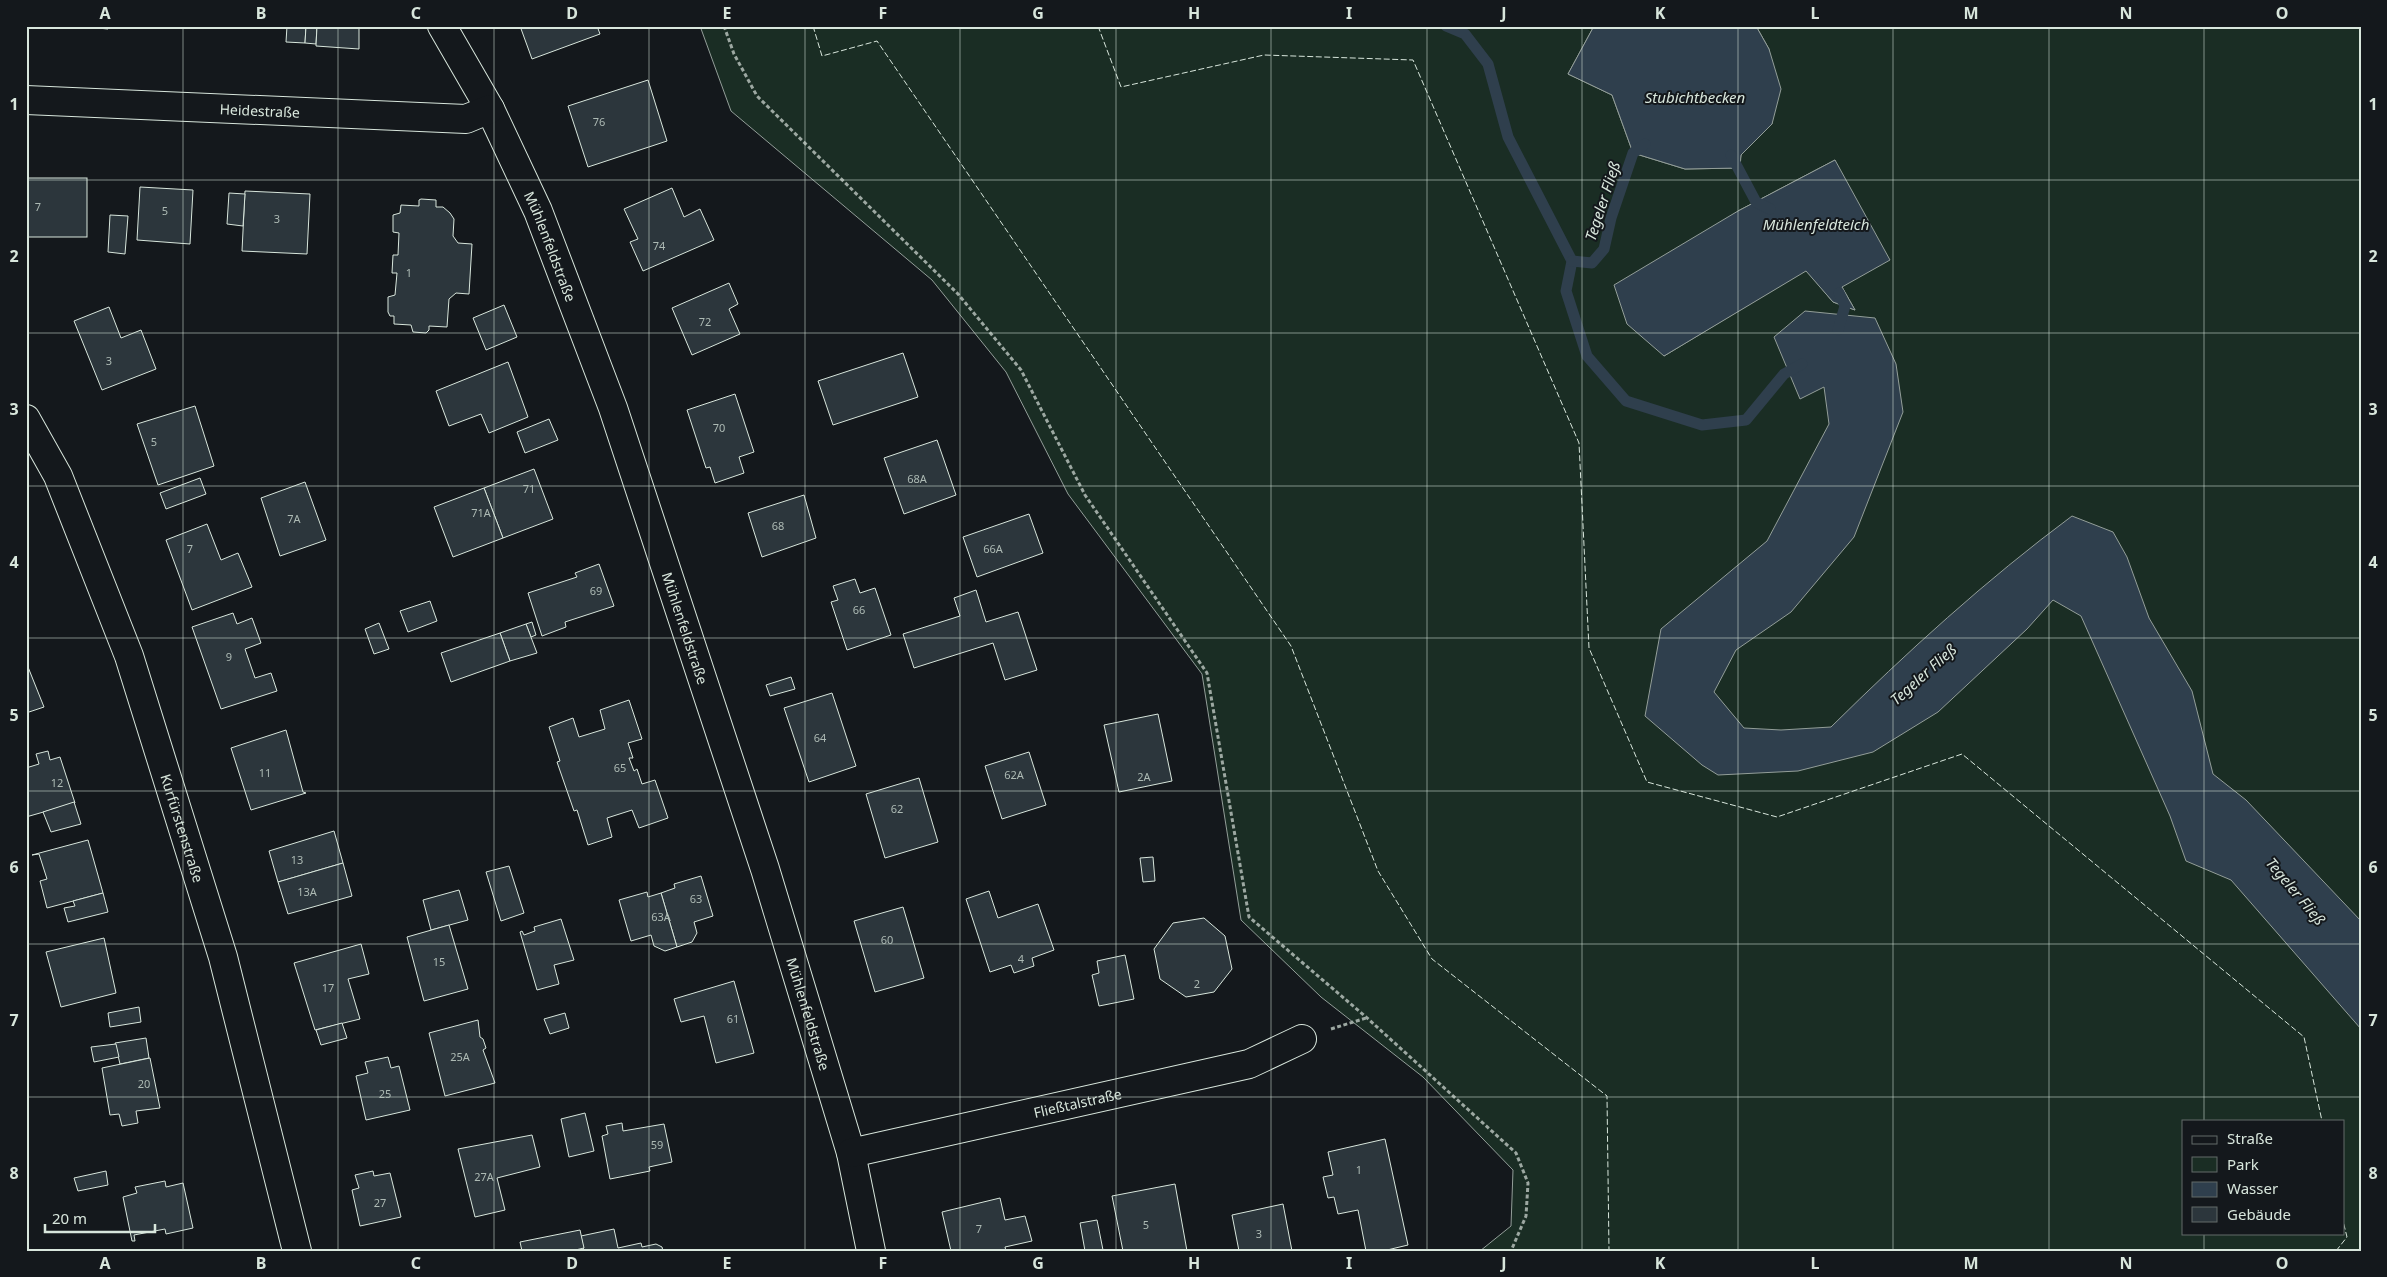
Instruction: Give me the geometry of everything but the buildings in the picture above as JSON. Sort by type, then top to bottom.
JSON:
[{"type":"street","name":"Mühlenfeldstraße","points":[[442,26],[490,109],[538,211],[616,417],[765,869],[850,1153],[871,1251]]},
{"type":"street","name":"Heidestraße","points":[[26,100],[466,119],[490,109]]},
{"type":"street","name":"Kurfürstenstraße","points":[[26,419],[58,476],[129,656],[223,956],[297,1251]]},
{"type":"street","name":"Fließtalstraße","points":[[850,1153],[1249,1064],[1302,1039]]},
{"type":"path","points":[[724,26],[734,54],[757,96],[958,294],[1021,370],[1085,495],[1207,673],[1249,916],[1366,1017],[1516,1153],[1528,1183],[1526,1216],[1511,1251]]},
{"type":"green space","points":[[700,26],[1594,26],[1568,74],[1612,95],[1633,153],[1685,169],[1739,168],[1741,155],[1772,124],[1769,49],[1756,26],[2361,26],[2361,1251],[1480,1251],[1511,1226],[1513,1170],[1423,1077],[1321,997],[1241,920],[1202,674],[1068,494],[1006,372],[932,280],[731,111]],"holes":[[[1835,160],[1842,287],[1855,310],[1833,302],[1806,270],[1664,356],[1738,211]]]},
{"type":"water","name":"Stubichtbecken","points":[[1594,26],[1756,26],[1769,49],[1781,89],[1772,124],[1741,155],[1740,168],[1685,169],[1633,153],[1612,95],[1568,74]]},
{"type":"water","name":"Mühlenfeldteich","points":[[1835,160],[1890,260],[1842,287],[1855,310],[1833,302],[1806,271],[1664,356],[1627,324],[1614,285],[1738,211]]},
{"type":"water","points":[[1805,311],[1875,318],[1896,364],[1903,412],[1854,537],[1791,612],[1736,650],[1714,692],[1744,728],[1781,730],[1831,727],[1948,617],[2009,565],[2072,516],[2113,532],[2127,557],[2149,618],[2192,691],[2213,774],[2246,800],[2361,921],[2361,1029],[2231,880],[2186,861],[2170,816],[2081,616],[2053,600],[2027,629],[1938,712],[1873,752],[1798,771],[1718,775],[1702,765],[1645,716],[1661,629],[1767,541],[1829,424],[1824,387],[1800,399],[1774,337]]},
{"type":"waterway","name":"Tegeler Fließ","points":[[1446,26],[1465,34],[1488,64],[1508,137],[1572,261],[1566,291],[1587,356],[1626,401],[1702,425],[1746,420],[1784,374],[1802,364]]},
{"type":"waterway","name":"Tegeler Fließ","points":[[1572,261],[1592,263],[1604,249],[1611,218],[1633,153],[1645,144]]},
{"type":"waterway","name":"Tegeler Fließ","points":[[1731,155],[1756,202],[1770,209]]},
{"type":"waterway","name":"Tegeler Fließ","points":[[1838,330],[1845,306],[1839,293]]},
{"type":"fence","points":[[813,26],[822,56],[877,41],[1291,646],[1378,871],[1432,959],[1607,1096],[1609,1251]]},
{"type":"fence","points":[[1098,26],[1121,87],[1264,55],[1413,60],[1579,443],[1589,648],[1647,782],[1777,817],[1962,754],[2304,1037],[2322,1120]]},
{"type":"fence","points":[[2336,1251],[2347,1237],[2344,1225]]}]
